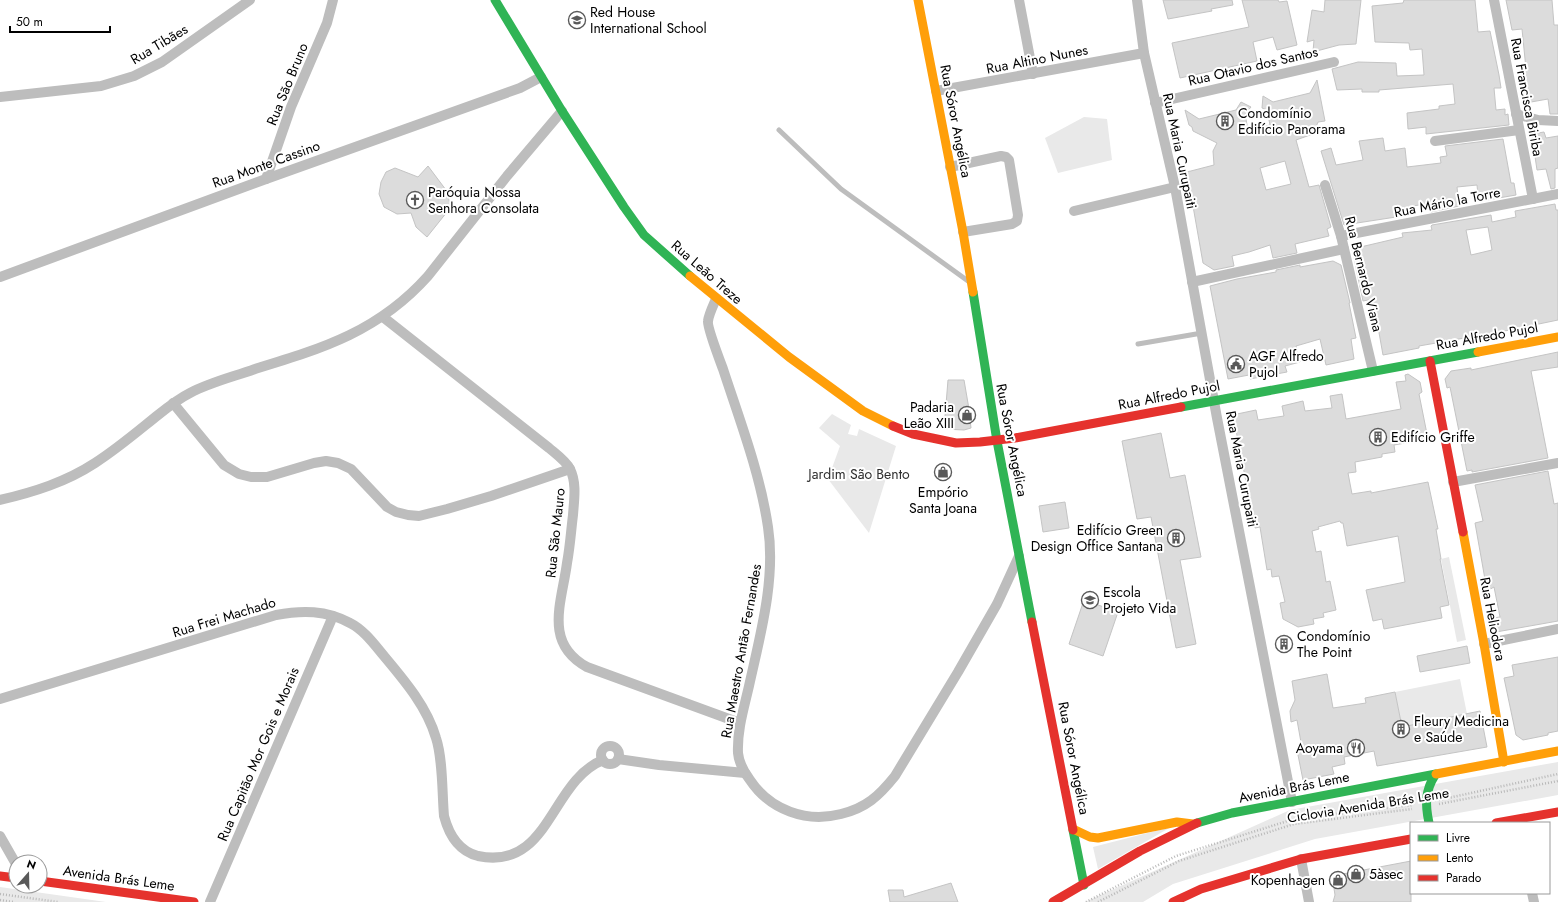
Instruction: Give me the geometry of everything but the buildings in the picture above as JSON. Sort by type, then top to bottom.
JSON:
[{"type":"main road","name":"Rua Leão Treze","points":[[495,0],[562,111],[624,207],[644,235],[716,299],[863,411],[913,434],[956,443],[997,441]]},
{"type":"main road","name":"Rua Sóror Angélica","points":[[918,0],[963,232],[997,441],[1084,885]]},
{"type":"main road","name":"Rua Alfredo Pujol","points":[[997,441],[1558,337]]},
{"type":"main road","name":"Rua Heliodora","points":[[1430,361],[1484,644],[1504,762]]},
{"type":"main road","name":"Avenida Brás Leme","points":[[1053,902],[1139,851],[1194,824],[1232,813],[1558,752]]},
{"type":"main road","points":[[1428,822],[1425,805],[1428,785],[1435,775]]},
{"type":"main road","points":[[1508,822],[1519,821],[1558,812]]},
{"type":"main road","points":[[1073,829],[1090,837],[1098,838],[1177,822],[1194,824]]},
{"type":"main road","points":[[1173,902],[1201,889],[1301,859],[1410,839]]},
{"type":"main road","name":"Avenida Brás Leme","points":[[48,882],[194,902]]},
{"type":"street","name":"Rua Tibães","points":[[0,97],[101,86],[134,76],[162,62],[250,0]]},
{"type":"street","name":"Rua São Bruno","points":[[266,179],[293,102],[328,23],[333,0]]},
{"type":"street","points":[[1019,0],[1033,74]]},
{"type":"street","name":"Rua Maria Curupaiti","points":[[1137,0],[1144,53],[1174,187],[1292,802]]},
{"type":"street","name":"Rua Francisca Biriba","points":[[1494,0],[1533,199]]},
{"type":"street","name":"Rua Altino Nunes","points":[[936,92],[1144,53]]},
{"type":"street","name":"Rua Otavio dos Santos","points":[[1155,103],[1334,62]]},
{"type":"street","name":"Rua Monte Cassino","points":[[0,277],[266,179],[520,88],[541,77]]},
{"type":"street","points":[[0,500],[28,494],[58,483],[96,463],[173,404],[207,385],[312,351],[346,337],[383,317],[417,288],[428,276],[507,176],[562,111]]},
{"type":"street","points":[[1516,114],[1538,120],[1558,121]]},
{"type":"street","points":[[1435,141],[1519,130]]},
{"type":"street","points":[[950,167],[1001,156],[1006,157],[1009,160],[1018,215],[1017,221],[1012,224],[963,232]]},
{"type":"street","name":"Rua Bernardo Viana","points":[[1324,185],[1341,236],[1373,371]]},
{"type":"street","points":[[1074,212],[1174,187]]},
{"type":"street","name":"Rua Mário la Torre","points":[[1341,236],[1558,194]]},
{"type":"street","points":[[1192,282],[1344,249]]},
{"type":"street","name":"Rua Maestro Antão Fernandes","points":[[716,299],[708,322],[759,482],[768,529],[770,575],[767,598],[740,723],[738,753],[745,772],[757,790],[768,801],[785,810],[802,815],[822,817],[834,816],[861,808],[883,791],[894,776],[958,672],[997,604],[1020,554]]},
{"type":"street","name":"Rua São Mauro","points":[[383,317],[549,448],[570,469],[575,496],[568,562],[560,603],[558,624],[561,640],[573,658],[587,667],[740,723]]},
{"type":"street","points":[[173,404],[224,465],[238,474],[251,477],[266,477],[314,462],[326,461],[338,463],[351,469],[387,507],[396,512],[408,515],[420,516],[447,509],[491,496],[570,469]]},
{"type":"street","points":[[1453,482],[1558,464]]},
{"type":"street","name":"Rua Frei Machado","points":[[0,699],[276,615],[308,611],[333,616],[350,623],[370,639],[404,680],[422,706],[437,739],[444,816],[447,828],[453,839],[463,849],[473,854],[488,858],[504,857],[522,850],[534,840],[568,790],[581,774],[591,766],[603,760]]},
{"type":"street","name":"Rua Capitão Mor Gois e Morais","points":[[210,902],[333,616]]},
{"type":"street","points":[[1484,644],[1558,629]]},
{"type":"street","points":[[610,747],[617,750],[619,754],[618,759],[611,764],[605,762],[603,760],[602,753],[605,748],[610,747]]},
{"type":"street","points":[[618,759],[659,765],[745,772]]},
{"type":"street","points":[[0,836],[10,854]]},
{"type":"street","points":[[1301,859],[1309,902]]},
{"type":"lane","points":[[779,130],[841,189],[971,283]]},
{"type":"lane","points":[[1138,344],[1202,333]]},
{"type":"path","points":[[1086,902],[1176,856],[1294,819],[1425,805],[1558,774]]},
{"type":"path","name":"Ciclovia Avenida Brás Leme","points":[[1098,902],[1179,861],[1294,824],[1425,805],[1558,781]]},
{"type":"path","points":[[0,894],[58,902]]},
{"type":"path","points":[[0,900],[13,902]]},
{"type":"green space","points":[[1084,117],[1107,119],[1112,160],[1058,173],[1045,138]]},
{"type":"green space","name":"Jardim São Bento","points":[[832,414],[851,425],[848,434],[857,436],[859,429],[896,446],[869,533],[828,479],[840,446],[819,428]]},
{"type":"green space","points":[[1449,557],[1466,640],[1457,642],[1441,559]]},
{"type":"green space","points":[[1460,679],[1467,714],[1402,727],[1395,692]]},
{"type":"green space","points":[[1558,762],[1558,795],[1315,839],[1173,884],[1143,902],[1085,902],[1290,810]]},
{"type":"green space","points":[[1171,827],[1098,869],[1093,847]]},
{"type":"green space","points":[[0,887],[8,888],[8,894],[48,894],[106,902],[0,902]]},
{"type":"traffic: fast","points":[[495,0],[562,111],[624,207],[644,235],[690,276]]},
{"type":"traffic: fast","points":[[973,292],[997,441],[1032,622]]},
{"type":"traffic: fast","points":[[1181,407],[1478,352]]},
{"type":"traffic: fast","points":[[1197,823],[1232,813],[1436,774]]},
{"type":"traffic: fast","points":[[1429,822],[1427,798],[1429,787],[1435,775]]},
{"type":"traffic: fast","points":[[1073,830],[1084,885]]},
{"type":"traffic: slow","points":[[918,0],[963,232],[973,292]]},
{"type":"traffic: slow","points":[[690,276],[789,357],[863,411],[893,426]]},
{"type":"traffic: slow","points":[[1478,352],[1558,337]]},
{"type":"traffic: slow","points":[[1463,532],[1504,762]]},
{"type":"traffic: slow","points":[[1436,774],[1558,751]]},
{"type":"traffic: slow","points":[[1073,829],[1090,837],[1098,838],[1177,822],[1193,824]]},
{"type":"traffic: jam","points":[[1430,361],[1463,532]]},
{"type":"traffic: jam","points":[[893,426],[913,434],[956,443],[980,442],[1015,438],[1181,407]]},
{"type":"traffic: jam","points":[[1032,622],[1073,830]]},
{"type":"traffic: jam","points":[[1502,822],[1558,812]]},
{"type":"traffic: jam","points":[[1053,902],[1140,851],[1197,823]]},
{"type":"traffic: jam","points":[[1173,902],[1201,889],[1301,859],[1410,839]]},
{"type":"traffic: jam","points":[[0,876],[8,877]]},
{"type":"traffic: jam","points":[[48,882],[194,902]]},
{"type":"place","name":"Red House International School","points":[[577,20]]},
{"type":"place","name":"Condomínio Edifício Panorama","points":[[1225,121]]},
{"type":"place","name":"Paróquia Nossa Senhora Consolata","points":[[415,200]]},
{"type":"place","name":"AGF Alfredo Pujol","points":[[1236,364]]},
{"type":"place","name":"Padaria Leão XIII","points":[[967,415]]},
{"type":"place","name":"Edifício Griffe","points":[[1378,437]]},
{"type":"place","name":"Empório Santa Joana","points":[[943,472]]},
{"type":"place","name":"Edifício Green Design Office Santana","points":[[1176,538]]},
{"type":"place","name":"Escola Projeto Vida","points":[[1090,600]]},
{"type":"place","name":"Condomínio The Point","points":[[1284,644]]},
{"type":"place","name":"Fleury Medicina e Saúde","points":[[1401,729]]},
{"type":"place","name":"Aoyama","points":[[1356,748]]},
{"type":"place","name":"5àsec","points":[[1356,874]]},
{"type":"place","name":"Kopenhagen","points":[[1338,880]]}]
